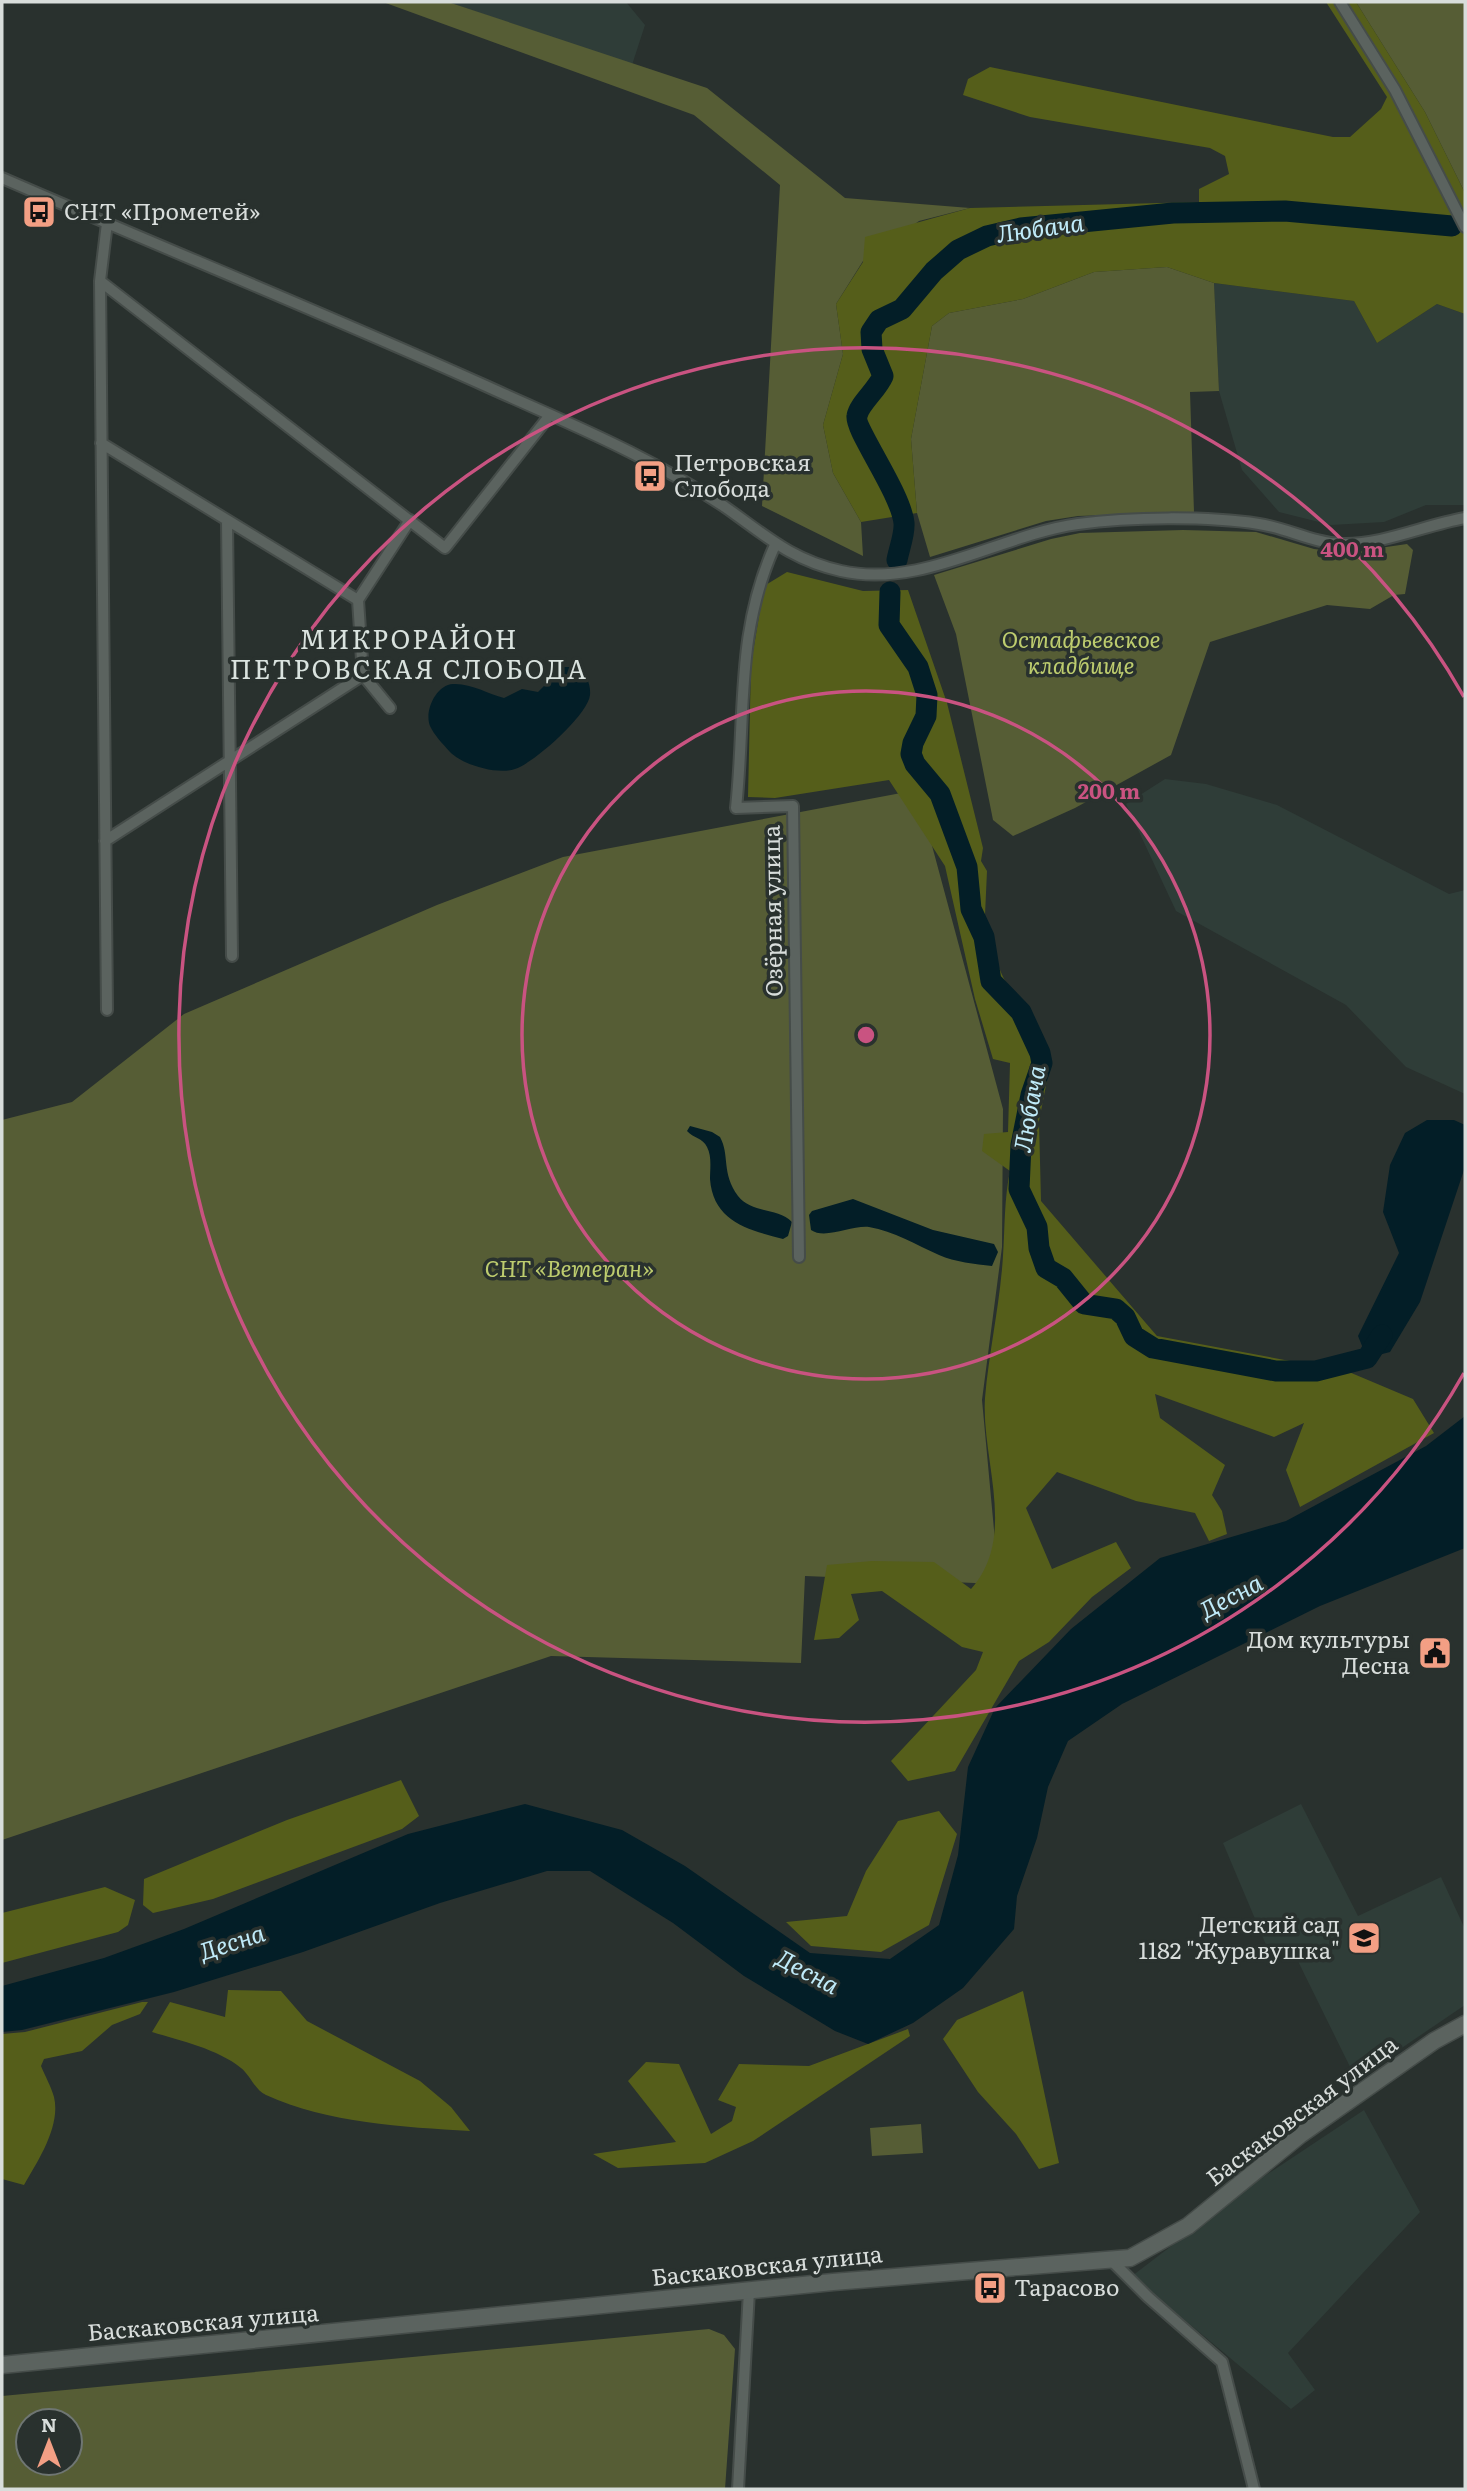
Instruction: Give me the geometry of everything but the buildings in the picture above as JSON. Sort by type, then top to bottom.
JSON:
[{"type":"street","points":[[1340,2],[1395,90],[1465,227]]},
{"type":"street","points":[[2,178],[334,317],[629,451],[723,506],[775,545],[828,568],[881,575],[915,570],[1048,530],[1079,524],[1183,520],[1247,523],[1273,527],[1316,540],[1346,544],[1372,542],[1465,518]]},
{"type":"street","points":[[107,223],[100,281],[107,1010]]},
{"type":"street","points":[[100,281],[445,548],[550,415]]},
{"type":"street","points":[[101,443],[358,600]]},
{"type":"street","points":[[390,708],[363,674],[358,600],[410,520]]},
{"type":"street","points":[[227,521],[232,956]]},
{"type":"street","name":"Озёрная улица","points":[[775,545],[751,610],[743,666],[742,741],[736,808],[793,806],[799,1257]]},
{"type":"street","points":[[105,841],[363,674]]},
{"type":"street","name":"Баскаковская улица","points":[[2,2365],[749,2291],[1130,2258],[1188,2226],[1300,2135],[1434,2041],[1465,2024]]},
{"type":"street","points":[[1112,2261],[1148,2297],[1222,2362],[1254,2489]]},
{"type":"street","points":[[738,2489],[749,2291]]},
{"type":"shaded area","points":[[448,2],[626,2],[645,25],[632,65]]},
{"type":"shaded area","points":[[1214,283],[1354,301],[1377,343],[1437,304],[1465,314],[1465,505],[1426,505],[1384,522],[1331,525],[1279,512],[1242,470],[1219,391]]},
{"type":"shaded area","points":[[1165,779],[1206,784],[1277,805],[1449,894],[1465,890],[1465,1094],[1406,1067],[1346,1005],[1176,911],[1126,804]]},
{"type":"shaded area","name":"Детский сад 1182 \"Журавушка\"","points":[[1301,1804],[1358,1916],[1441,1877],[1465,1929],[1465,2005],[1356,2079],[1292,1949],[1272,1959],[1223,1843]]},
{"type":"shaded area","points":[[1364,2110],[1420,2212],[1288,2353],[1315,2390],[1291,2409],[1132,2276],[1251,2185]]},
{"type":"green space","points":[[383,2],[448,2],[707,88],[845,198],[970,208],[919,221],[863,261],[836,304],[843,354],[823,425],[833,473],[861,522],[863,556],[762,506],[780,185],[694,115]]},
{"type":"green space","points":[[1326,2],[1356,2],[1425,112],[1465,193],[1465,314],[1437,304],[1377,343],[1354,301],[1214,283],[1167,267],[1094,272],[1023,299],[949,313],[932,326],[911,439],[917,513],[861,522],[833,473],[823,425],[843,354],[836,304],[863,262],[865,237],[970,208],[1199,202],[1199,189],[1229,174],[1225,156],[1210,148],[1030,117],[963,95],[968,79],[990,67],[1333,137],[1350,137],[1381,109],[1387,97]]},
{"type":"green space","points":[[1356,2],[1465,2],[1465,193],[1425,112]]},
{"type":"green space","points":[[1167,267],[1214,283],[1219,391],[1190,392],[1194,512],[1078,516],[1046,521],[930,557],[917,513],[911,439],[932,326],[949,313],[1023,299],[1094,272]]},
{"type":"green space","name":"Остафьевское кладбище","points":[[1183,530],[1256,532],[1314,549],[1345,553],[1407,544],[1413,550],[1405,594],[1394,595],[1370,609],[1327,605],[1210,642],[1171,755],[1075,808],[1013,836],[993,820],[956,634],[934,575],[1051,539],[1080,533]]},
{"type":"green space","points":[[787,572],[863,591],[908,590],[947,703],[983,848],[981,861],[987,871],[985,915],[990,948],[1004,979],[1043,1036],[1050,1065],[1039,1121],[1041,1201],[1157,1336],[1349,1372],[1413,1399],[1434,1433],[1300,1507],[1286,1470],[1304,1423],[1274,1437],[1155,1394],[1160,1418],[1225,1465],[1212,1495],[1222,1511],[1227,1534],[1209,1541],[1195,1513],[1136,1501],[1057,1472],[1026,1508],[1052,1569],[1116,1542],[1131,1568],[1092,1597],[1049,1642],[1019,1661],[955,1771],[908,1781],[891,1761],[976,1670],[983,1652],[962,1647],[882,1591],[851,1594],[859,1620],[839,1638],[814,1640],[827,1565],[872,1561],[934,1562],[971,1589],[985,1568],[992,1546],[995,1522],[985,1398],[1002,1274],[1010,1171],[982,1151],[984,1134],[1008,1132],[1010,1063],[993,1059],[975,999],[945,866],[889,780],[775,798],[748,797],[751,664],[764,586]]},
{"type":"green space","name":"СНТ «Ветеран»","points":[[917,790],[1003,1109],[1002,1247],[982,1400],[999,1584],[805,1576],[801,1663],[551,1656],[2,1840],[2,1120],[72,1102],[184,1014],[437,905],[563,857]]},
{"type":"green space","points":[[401,1780],[419,1816],[402,1829],[213,1899],[153,1913],[143,1905],[144,1879],[287,1820]]},
{"type":"green space","points":[[939,1811],[957,1834],[929,1925],[881,1952],[811,1946],[786,1922],[847,1916],[866,1871],[898,1821]]},
{"type":"green space","points":[[105,1887],[135,1900],[128,1925],[118,1932],[2,1963],[2,1913]]},
{"type":"green space","points":[[228,1990],[281,1991],[307,2021],[420,2081],[451,2107],[470,2131],[366,2122],[315,2112],[262,2093],[232,2061],[199,2046],[152,2032],[170,2002],[225,2017]]},
{"type":"green space","points":[[1023,1991],[1059,2163],[1039,2169],[1016,2134],[978,2092],[943,2039],[957,2020]]},
{"type":"green space","points":[[148,2002],[140,2014],[112,2025],[82,2051],[44,2059],[41,2066],[54,2097],[51,2131],[24,2185],[2,2179],[2,2034],[25,2032]]},
{"type":"green space","points":[[908,2029],[910,2036],[753,2141],[705,2163],[618,2168],[593,2154],[676,2142],[628,2081],[646,2062],[679,2064],[711,2134],[732,2121],[736,2107],[718,2100],[739,2064],[809,2066]]},
{"type":"green space","points":[[921,2124],[923,2153],[872,2156],[870,2128]]},
{"type":"green space","points":[[709,2329],[724,2335],[735,2349],[725,2489],[2,2489],[2,2396]]},
{"type":"water","points":[[563,667],[578,667],[586,676],[590,691],[587,704],[559,737],[534,758],[515,769],[490,770],[463,761],[450,752],[430,726],[430,706],[441,689],[447,685],[466,685],[504,698],[522,689],[538,692]]},
{"type":"water","points":[[1427,1120],[1454,1120],[1465,1125],[1465,1167],[1420,1302],[1390,1352],[1367,1358],[1358,1336],[1399,1253],[1383,1212],[1390,1165],[1405,1133]]},
{"type":"water","points":[[690,1126],[720,1137],[729,1180],[738,1196],[750,1206],[786,1217],[792,1222],[788,1236],[783,1239],[757,1232],[725,1214],[713,1193],[709,1151],[703,1142],[687,1131]]},
{"type":"water","points":[[853,1199],[933,1230],[994,1244],[998,1252],[992,1266],[945,1257],[896,1235],[869,1227],[831,1233],[811,1230],[809,1215],[812,1211]]},
{"type":"water","name":"Десна","points":[[1465,1416],[1465,1548],[1320,1606],[1122,1704],[1068,1741],[1048,1787],[1037,1838],[1017,1896],[1014,1929],[963,1988],[913,2023],[868,2044],[835,2031],[744,1976],[673,1923],[590,1871],[547,1871],[440,1903],[303,1952],[174,1992],[22,2030],[2,2032],[2,1986],[104,1958],[184,1929],[408,1834],[525,1804],[622,1830],[685,1866],[810,1953],[890,1959],[939,1925],[958,1855],[968,1767],[995,1708],[1071,1629],[1160,1558],[1286,1521],[1426,1446]]},
{"type":"waterway","name":"Любача","points":[[897,560],[904,527],[901,510],[863,434],[857,416],[883,376],[872,349],[871,332],[879,320],[902,309],[934,271],[958,250],[987,236],[1021,228],[1173,213],[1285,211],[1452,226]]},
{"type":"waterway","name":"Любача","points":[[890,592],[889,625],[918,667],[927,695],[926,716],[913,743],[911,754],[915,764],[940,794],[967,867],[971,909],[984,937],[991,981],[1021,1012],[1040,1053],[1042,1063],[1031,1095],[1021,1145],[1019,1189],[1037,1227],[1039,1248],[1046,1268],[1063,1278],[1084,1304],[1116,1309],[1125,1317],[1134,1336],[1153,1348],[1276,1371],[1316,1371],[1367,1358],[1382,1335]]},
{"type":"place","name":"СНТ «Прометей»","points":[[39,212]]},
{"type":"place","name":"Петровская Слобода","points":[[650,476]]},
{"type":"place","name":"Дом культуры Десна","points":[[1435,1653]]},
{"type":"place","name":"Детский сад 1182 \"Журавушка\"","points":[[1364,1938]]},
{"type":"place","name":"Тарасово","points":[[990,2288]]},
{"type":"district","name":"МИКРОРАЙОН ПЕТРОВСКАЯ СЛОБОДА","points":[[409,655]]}]
